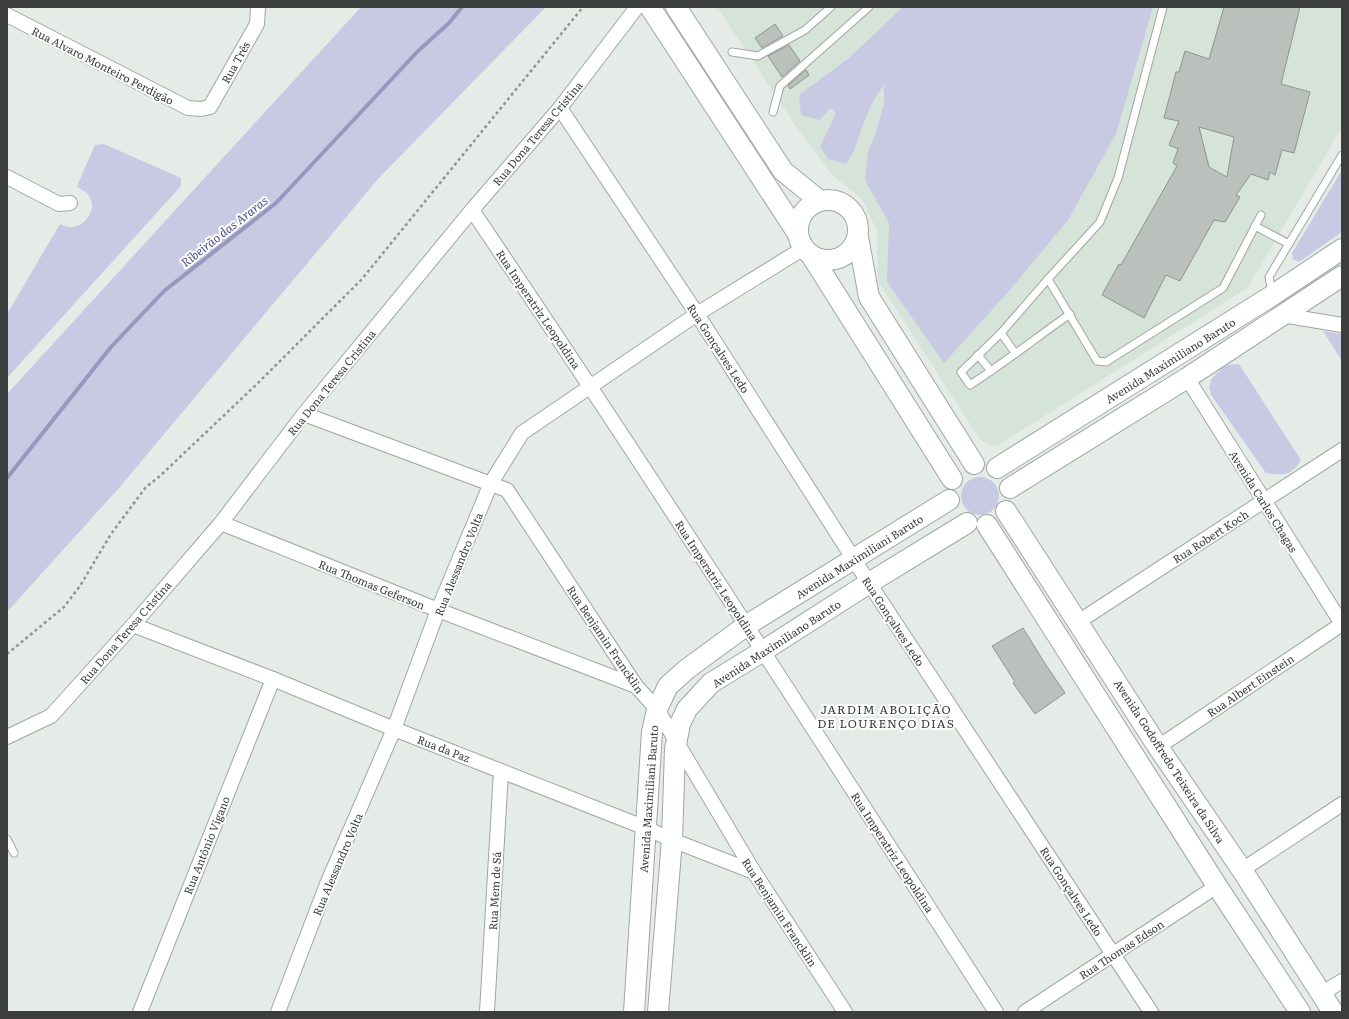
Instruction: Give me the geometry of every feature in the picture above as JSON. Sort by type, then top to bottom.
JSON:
[{"type":"street","name":"Rua Três","points":[[201,109],[210,106],[214,100],[257,24],[258,7]]},
{"type":"street","name":"Rua Dona Teresa Cristina","points":[[7,737],[51,716],[133,625],[221,523],[304,414],[472,210],[560,108],[637,7]]},
{"type":"street","points":[[650,7],[952,479]]},
{"type":"street","points":[[676,7],[783,171],[820,201]]},
{"type":"street","name":"Rua Alvaro Monteiro Perdigão","points":[[7,15],[188,108],[201,109]]},
{"type":"street","name":"Rua Gonçalves Ledo","points":[[560,108],[697,314],[869,583],[1151,1012]]},
{"type":"street","points":[[7,177],[59,204],[70,203]]},
{"type":"street","points":[[858,237],[854,247],[847,255],[829,261],[824,260],[804,246],[799,221],[810,205],[820,201],[830,200],[841,202],[850,208],[856,216],[859,226],[858,237],[869,297],[974,464]]},
{"type":"street","name":"Rua Imperatriz Leopoldina","points":[[472,210],[747,625],[996,1012]]},
{"type":"street","name":"Rua Alessandro Volta","points":[[278,1012],[327,884],[394,729],[438,610],[491,483],[522,433],[697,314],[804,246]]},
{"type":"street","name":"Avenida Maximiliano Baruto","points":[[996,468],[1273,295],[1342,249]]},
{"type":"street","name":"Avenida Maximiliano Baruto","points":[[1010,488],[1187,378],[1282,314],[1342,276]]},
{"type":"street","points":[[1273,295],[1282,314],[1342,325]]},
{"type":"street","name":"Avenida Carlos Chagas","points":[[1187,378],[1342,624]]},
{"type":"street","name":"Rua Benjamin Francklin","points":[[304,414],[507,490],[636,686],[657,709],[754,872],[845,1012]]},
{"type":"street","name":"Rua Robert Koch","points":[[1078,622],[1342,450]]},
{"type":"street","points":[[974,464],[990,465],[996,468],[1008,480],[1011,496],[1010,504],[998,520],[987,525],[977,526],[967,523],[955,514],[951,507],[949,500],[949,489],[952,479],[962,469],[974,464]]},
{"type":"street","name":"Avenida Maximiliani Baruto","points":[[634,1012],[652,732],[657,709],[668,686],[687,669],[747,625],[949,500]]},
{"type":"street","name":"Avenida Godoffredo Teixeira da Silva","points":[[1006,511],[1158,746],[1242,870],[1333,1012]]},
{"type":"street","name":"Rua Thomas Geferson","points":[[221,523],[438,610],[636,686]]},
{"type":"street","name":"Avenida Maximiliano Baruto","points":[[658,1012],[672,840],[674,749],[680,724],[687,709],[711,683],[967,523]]},
{"type":"street","points":[[987,525],[1217,886],[1300,1012]]},
{"type":"street","name":"Rua Albert Einstein","points":[[1158,746],[1342,624]]},
{"type":"street","name":"Rua da Paz","points":[[133,625],[273,679],[394,729],[754,872]]},
{"type":"street","name":"Rua Antônio Vigano","points":[[140,1012],[273,679]]},
{"type":"street","name":"Rua Mem de Sá","points":[[487,1012],[501,771]]},
{"type":"street","points":[[1242,870],[1342,804]]},
{"type":"street","name":"Rua Thomas Edson","points":[[1025,1012],[1217,886]]},
{"type":"street","points":[[1321,994],[1342,980]]},
{"type":"lane","points":[[732,52],[758,56],[805,30],[831,7]]},
{"type":"lane","points":[[773,112],[780,86],[869,7]]},
{"type":"lane","points":[[1070,314],[970,385],[961,372],[1001,333],[1100,222],[1118,178],[1163,7]]},
{"type":"lane","points":[[1273,295],[1269,277],[1342,155]]},
{"type":"lane","points":[[1048,280],[1070,314],[1097,361],[1106,362],[1223,288],[1261,215]]},
{"type":"lane","points":[[1255,226],[1289,244]]},
{"type":"lane","points":[[1001,333],[1015,353]]},
{"type":"lane","points":[[978,356],[991,371]]},
{"type":"lane","points":[[7,839],[14,853]]},
{"type":"path","points":[[7,654],[64,607],[80,586],[111,534],[146,487],[160,476],[257,384],[362,279],[583,7]]},
{"type":"shaded area","points":[[361,7],[546,7],[378,179],[118,489],[7,612],[7,394]]},
{"type":"shaded area","points":[[717,7],[1342,7],[1342,127],[1246,289],[997,446],[992,446],[983,442],[979,438],[878,281],[877,231],[862,199],[831,174],[793,122]]},
{"type":"shaded area","points":[[903,7],[1153,7],[1116,134],[1068,220],[1009,291],[944,363],[887,282],[889,223],[865,180],[868,152],[877,129],[884,104],[884,85],[870,107],[854,150],[846,164],[828,159],[820,147],[836,113],[830,108],[820,120],[801,115],[799,95],[849,58]]},
{"type":"shaded area","points":[[104,144],[181,178],[181,186],[7,378],[7,314],[60,224],[68,227],[75,227],[80,225],[88,218],[92,207],[91,201],[88,195],[77,186],[95,145]]},
{"type":"shaded area","points":[[1342,170],[1342,232],[1299,262],[1293,259],[1292,253]]},
{"type":"shaded area","points":[[1323,331],[1342,334],[1342,361]]},
{"type":"shaded area","points":[[1239,364],[1301,460],[1294,469],[1286,474],[1266,473],[1211,395],[1209,387],[1211,380],[1216,374],[1225,365]]},
{"type":"shaded area","points":[[980,477],[993,483],[999,496],[993,509],[980,515],[967,509],[961,496],[967,483]]},
{"type":"building","points":[[1224,7],[1300,7],[1281,84],[1310,92],[1294,153],[1282,150],[1275,175],[1270,172],[1268,180],[1251,174],[1236,195],[1240,197],[1225,222],[1214,220],[1180,281],[1166,275],[1144,318],[1102,295],[1119,264],[1121,265],[1177,166],[1173,163],[1178,149],[1169,145],[1179,121],[1164,118],[1176,72],[1179,72],[1185,51],[1209,59]],"holes":[[[1199,127],[1234,137],[1227,177],[1209,167]]]},
{"type":"building","points":[[775,24],[783,36],[762,48],[755,38]]},
{"type":"building","points":[[789,45],[800,61],[782,77],[768,56]]},
{"type":"building","points":[[806,70],[809,75],[790,89],[788,85]]},
{"type":"building","points":[[1023,628],[1065,693],[1035,714],[1013,683],[1015,682],[992,646]]},
{"type":"waterway","name":"Ribeirão das Araras","points":[[7,478],[111,347],[164,291],[276,203],[418,51],[449,23],[462,7]]},
{"type":"district","name":"JARDIM ABOLIÇÃO DE LOURENÇO DIAS","points":[[886,716]]}]
